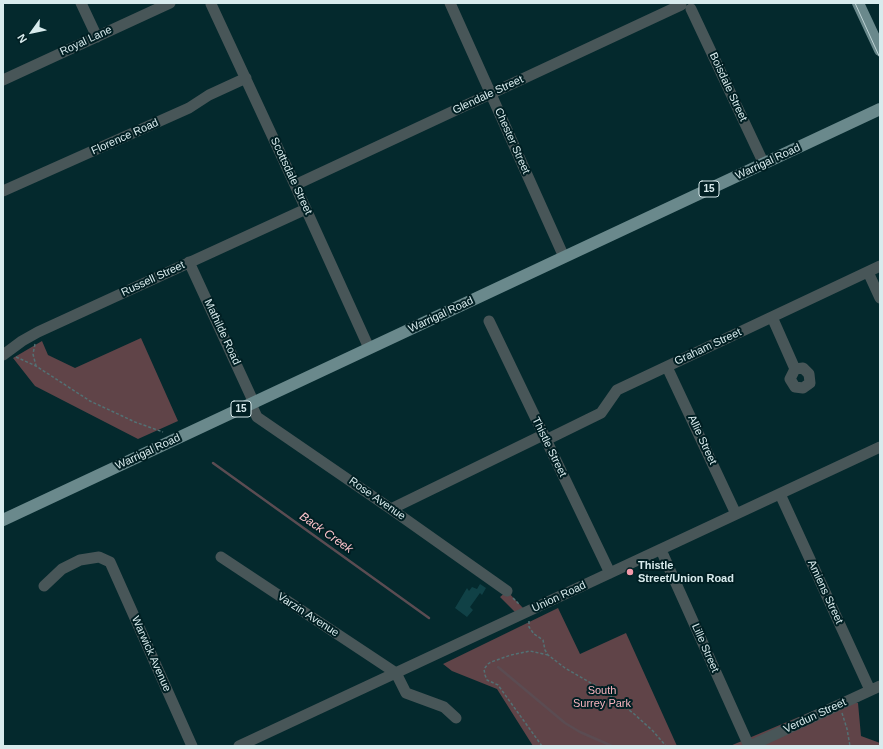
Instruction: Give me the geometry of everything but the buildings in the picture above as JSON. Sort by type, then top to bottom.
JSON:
[{"type":"main road","points":[[858,3],[880,50]]},
{"type":"main road","name":"Warrigal Road","points":[[3,520],[880,109]]},
{"type":"street","points":[[81,3],[97,36]]},
{"type":"street","name":"Royal Lane","points":[[3,80],[170,3]]},
{"type":"street","name":"Scottsdale Street","points":[[211,3],[296,185],[369,348]]},
{"type":"street","name":"Chester Street","points":[[450,3],[564,257]]},
{"type":"street","points":[[680,4],[685,9],[694,6]]},
{"type":"street","name":"Glendale Street","points":[[296,185],[680,4]]},
{"type":"street","name":"Boisdale Street","points":[[694,6],[764,164]]},
{"type":"street","name":"Florence Road","points":[[3,191],[189,108],[209,95],[246,78]]},
{"type":"street","name":"Russell Street","points":[[5,354],[22,341],[38,332],[306,209]]},
{"type":"street","name":"Mathilde Road","points":[[189,262],[252,403]]},
{"type":"street","name":"Graham Street","points":[[391,508],[544,437],[601,414],[617,390],[880,266]]},
{"type":"street","points":[[868,272],[880,298]]},
{"type":"street","points":[[772,317],[795,369]]},
{"type":"street","name":"Thistle Street","points":[[489,321],[610,573]]},
{"type":"street","name":"Allie Street","points":[[667,367],[736,514]]},
{"type":"street","name":"Rose Avenue","points":[[252,403],[257,417],[391,508],[507,591]]},
{"type":"street","name":"Union Road","points":[[239,746],[880,447]]},
{"type":"street","name":"Amiens Street","points":[[780,494],[875,688]]},
{"type":"street","name":"Lille Street","points":[[661,550],[749,746]]},
{"type":"street","name":"Warwick Avenue","points":[[44,586],[62,569],[80,560],[99,557],[110,562],[192,746]]},
{"type":"street","name":"Varzin Avenue","points":[[220,557],[396,673]]},
{"type":"street","points":[[396,673],[406,693],[444,707],[456,718]]},
{"type":"street","name":"Verdun Street","points":[[749,746],[875,688]]},
{"type":"path","points":[[36,366],[33,354],[38,332]]},
{"type":"path","points":[[5,354],[36,366],[90,401],[135,422],[163,432]]},
{"type":"path","points":[[507,591],[527,612]]},
{"type":"path","points":[[530,629],[534,634],[543,640],[545,650],[548,655],[565,668],[603,690],[633,713],[653,731],[666,746]]},
{"type":"path","points":[[542,746],[498,685],[488,680],[484,669],[491,662],[511,654],[530,651],[548,655]]},
{"type":"path","points":[[838,705],[846,722],[850,746]]},
{"type":"green space","points":[[141,338],[178,421],[138,439],[35,386],[13,358],[42,341],[48,355],[75,368]]},
{"type":"green space","points":[[507,591],[523,608],[517,614],[500,597]]},
{"type":"green space","name":"South Surrey Park","points":[[558,608],[580,654],[626,633],[677,746],[533,746],[497,689],[452,671],[443,664]]},
{"type":"green space","points":[[832,703],[858,703],[861,736],[880,743],[880,746],[730,746]]},
{"type":"waterway","name":"Back Creek","points":[[213,463],[429,618]]},
{"type":"waterway","name":"Back Creek","points":[[498,667],[565,723],[580,732],[612,746]]},
{"type":"tram line","points":[[855,3],[880,58]]},
{"type":"place","name":"Thistle Street/Union Road","points":[[630,572]]}]
